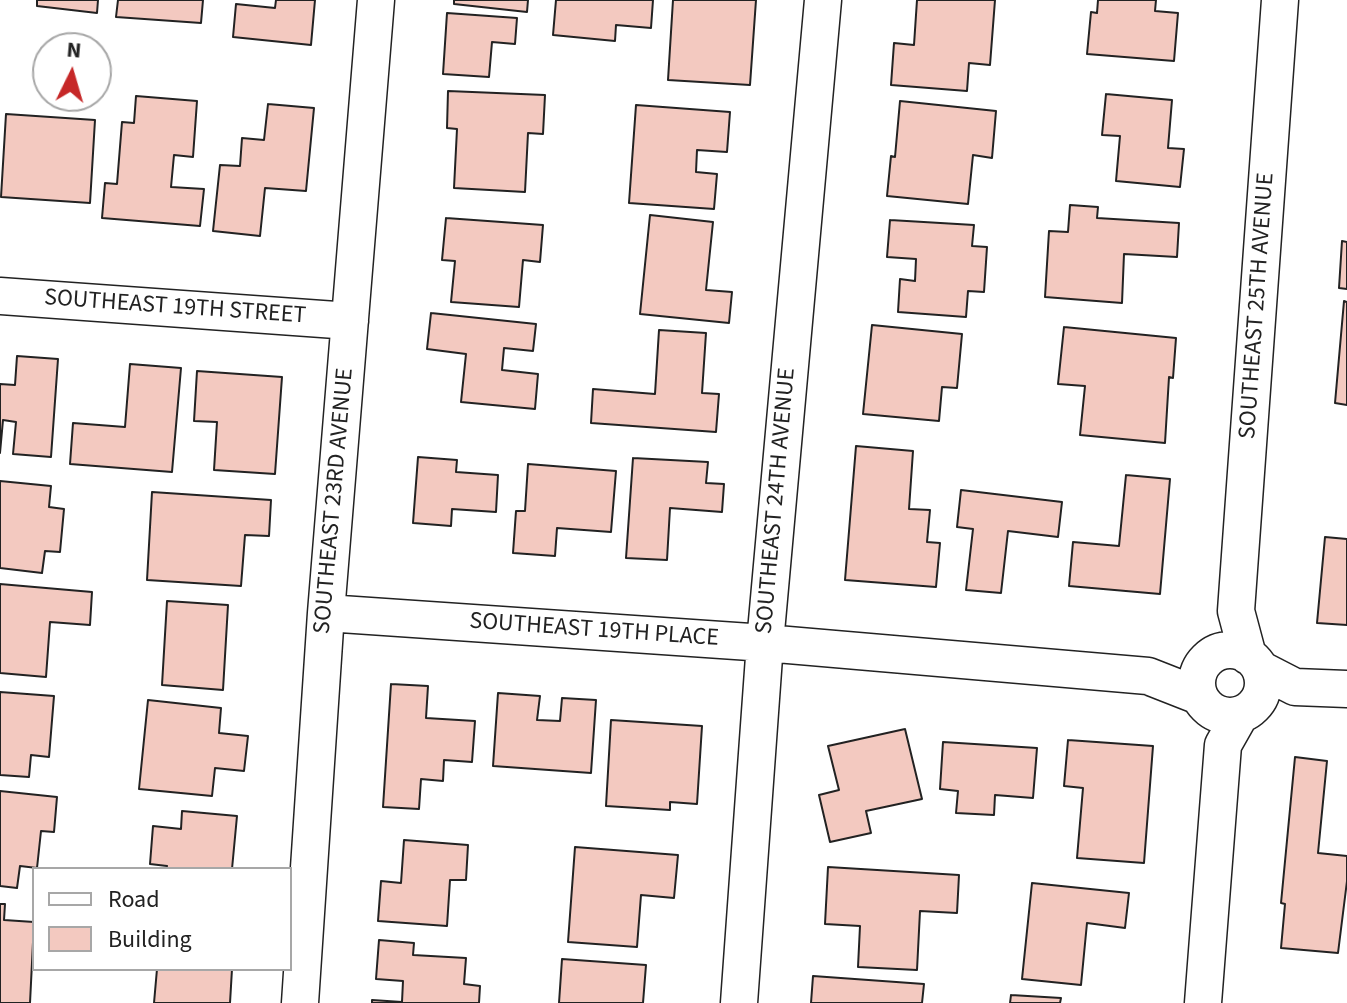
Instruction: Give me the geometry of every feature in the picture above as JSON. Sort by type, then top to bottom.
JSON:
[{"type":"street","name":"SOUTHEAST 23RD AVENUE","points":[[300,1003],[326,613],[376,0]]},
{"type":"street","name":"SOUTHEAST 24TH AVENUE","points":[[739,1003],[771,569],[823,0]]},
{"type":"street","name":"SOUTHEAST 25TH AVENUE","points":[[1203,1003],[1236,611],[1280,0]]},
{"type":"street","name":"SOUTHEAST 19TH STREET","points":[[0,296],[350,321]]},
{"type":"street","name":"SOUTHEAST 19TH PLACE","points":[[326,613],[765,643],[1148,676],[1228,690],[1295,687],[1347,689]]},
{"type":"building","points":[[37,0],[98,0],[97,13],[37,6]]},
{"type":"building","points":[[118,0],[203,0],[201,23],[116,17]]},
{"type":"building","points":[[276,0],[315,0],[311,45],[233,37],[236,4],[275,8]]},
{"type":"building","points":[[454,0],[528,0],[527,12],[454,4]]},
{"type":"building","points":[[556,0],[653,0],[651,28],[616,25],[615,41],[553,35]]},
{"type":"building","points":[[673,0],[756,0],[750,85],[668,80]]},
{"type":"building","points":[[917,0],[995,0],[990,65],[969,63],[967,91],[891,85],[894,43],[914,45]]},
{"type":"building","points":[[1098,0],[1156,0],[1155,11],[1178,13],[1174,61],[1087,54],[1091,12],[1097,13]]},
{"type":"building","points":[[447,13],[517,18],[515,44],[492,42],[489,77],[443,74]]},
{"type":"building","points":[[448,91],[545,95],[543,134],[528,133],[525,192],[454,188],[457,129],[447,128]]},
{"type":"building","points":[[1106,94],[1172,100],[1168,148],[1184,149],[1180,187],[1116,181],[1120,136],[1102,135]]},
{"type":"building","points":[[136,96],[197,101],[193,157],[174,155],[171,187],[204,189],[200,226],[102,218],[105,183],[117,184],[122,122],[134,123]]},
{"type":"building","points":[[900,101],[996,111],[992,158],[973,155],[968,204],[887,196],[891,156],[895,157]]},
{"type":"building","points":[[268,104],[314,108],[306,191],[265,188],[260,236],[213,231],[220,165],[240,166],[242,138],[264,140]]},
{"type":"building","points":[[636,105],[730,112],[727,152],[697,150],[696,172],[717,174],[714,209],[629,203]]},
{"type":"building","points":[[6,114],[95,120],[90,203],[1,197]]},
{"type":"building","points":[[1070,205],[1098,207],[1097,218],[1179,223],[1177,257],[1124,254],[1122,303],[1045,297],[1049,231],[1068,232]]},
{"type":"building","points":[[650,215],[713,222],[706,290],[732,292],[729,323],[640,314]]},
{"type":"building","points":[[446,218],[543,225],[540,262],[523,260],[519,307],[451,302],[455,261],[442,260]]},
{"type":"building","points":[[890,220],[974,225],[972,246],[987,247],[984,292],[968,291],[966,317],[898,312],[900,279],[915,281],[916,259],[887,257]]},
{"type":"building","points":[[1342,241],[1347,242],[1347,289],[1339,288]]},
{"type":"building","points":[[1344,301],[1347,302],[1347,405],[1335,403]]},
{"type":"building","points":[[431,313],[536,324],[533,351],[504,348],[502,370],[538,374],[535,409],[461,402],[466,354],[427,349]]},
{"type":"building","points":[[872,325],[962,334],[957,388],[942,387],[939,421],[863,414]]},
{"type":"building","points":[[1064,327],[1176,338],[1173,378],[1169,377],[1165,443],[1080,435],[1085,386],[1058,384]]},
{"type":"building","points":[[659,330],[706,333],[702,393],[719,394],[716,432],[591,423],[593,389],[655,394]]},
{"type":"building","points":[[17,356],[58,359],[51,457],[13,454],[16,422],[3,420],[0,453],[0,384],[15,385]]},
{"type":"building","points":[[130,364],[181,368],[172,472],[70,464],[73,423],[125,427]]},
{"type":"building","points":[[197,371],[282,377],[275,474],[214,470],[217,422],[194,421]]},
{"type":"building","points":[[856,446],[913,451],[909,509],[930,510],[927,542],[940,543],[936,587],[845,580]]},
{"type":"building","points":[[418,457],[457,460],[456,472],[498,475],[496,512],[452,509],[451,526],[413,523]]},
{"type":"building","points":[[633,458],[708,462],[706,483],[724,484],[722,512],[670,508],[667,560],[626,558]]},
{"type":"building","points":[[528,464],[616,471],[611,532],[557,528],[555,556],[513,553],[516,511],[525,511]]},
{"type":"building","points":[[1126,475],[1170,479],[1160,594],[1069,586],[1073,542],[1119,546]]},
{"type":"building","points":[[0,481],[51,486],[49,507],[64,509],[60,552],[45,551],[42,573],[0,568]]},
{"type":"building","points":[[961,490],[1062,502],[1058,537],[1008,531],[1001,593],[966,590],[973,529],[957,527]]},
{"type":"building","points":[[152,492],[271,500],[269,536],[245,535],[241,586],[147,580]]},
{"type":"building","points":[[1325,537],[1347,539],[1347,625],[1317,623]]},
{"type":"building","points":[[0,584],[92,592],[90,625],[50,622],[46,677],[0,673]]},
{"type":"building","points":[[167,601],[228,605],[223,690],[162,685]]},
{"type":"building","points":[[391,684],[428,686],[426,718],[475,721],[472,762],[444,760],[443,781],[421,779],[419,809],[383,807]]},
{"type":"building","points":[[0,692],[54,696],[49,757],[31,755],[29,777],[0,775]]},
{"type":"building","points":[[498,693],[540,696],[537,720],[560,721],[562,698],[596,700],[591,773],[493,766]]},
{"type":"building","points":[[148,700],[221,708],[219,733],[248,736],[244,771],[215,768],[212,796],[139,789]]},
{"type":"building","points":[[611,720],[702,726],[697,804],[670,802],[670,810],[606,806]]},
{"type":"building","points":[[905,729],[922,799],[866,811],[871,833],[830,842],[819,795],[839,790],[828,746]]},
{"type":"building","points":[[1068,740],[1153,746],[1144,863],[1077,858],[1083,788],[1064,786]]},
{"type":"building","points":[[943,742],[1037,748],[1033,798],[995,795],[994,815],[956,813],[958,791],[940,789]]},
{"type":"building","points":[[1295,757],[1327,761],[1318,853],[1347,856],[1338,953],[1281,948],[1285,904],[1281,903]]},
{"type":"building","points":[[0,791],[57,797],[54,832],[41,831],[37,867],[20,866],[17,888],[0,886]]},
{"type":"building","points":[[182,811],[237,816],[232,867],[150,864],[153,826],[181,829]]},
{"type":"building","points":[[404,840],[468,845],[466,880],[450,880],[447,926],[378,921],[381,881],[401,883]]},
{"type":"building","points":[[575,847],[678,855],[674,898],[641,895],[637,947],[568,942]]},
{"type":"building","points":[[828,867],[959,875],[957,913],[920,911],[917,970],[858,967],[860,926],[825,924]]},
{"type":"building","points":[[1032,883],[1129,893],[1125,928],[1087,923],[1081,985],[1022,979]]},
{"type":"building","points":[[0,904],[5,904],[4,920],[32,922],[30,1003],[0,1003]]},
{"type":"building","points":[[379,940],[414,943],[413,955],[466,958],[464,984],[480,986],[479,1003],[372,1003],[372,1000],[402,1002],[403,981],[376,979]]},
{"type":"building","points":[[562,959],[646,965],[643,1003],[559,1003]]},
{"type":"building","points":[[157,971],[232,971],[230,1003],[154,1003]]},
{"type":"building","points":[[813,976],[924,984],[922,1003],[811,1003]]},
{"type":"building","points":[[1011,995],[1061,998],[1060,1003],[1010,1003]]}]
